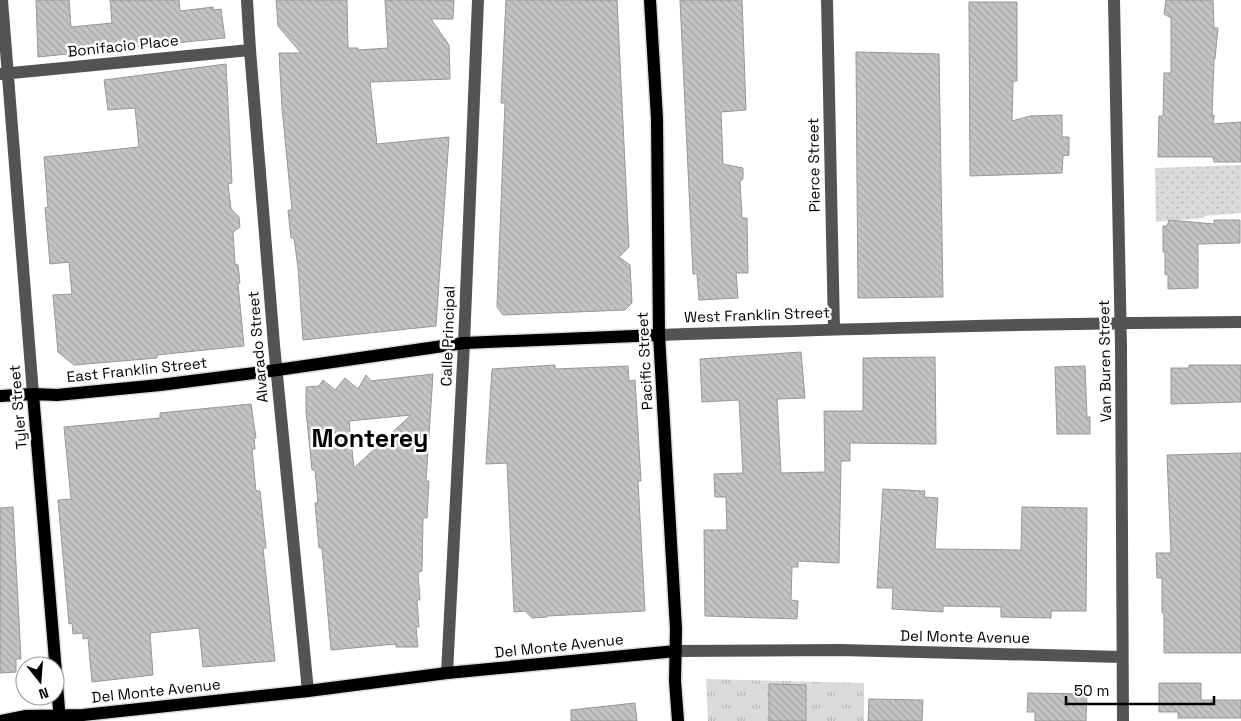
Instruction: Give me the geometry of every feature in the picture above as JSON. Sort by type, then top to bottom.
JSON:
[{"type":"main road","name":"Pacific Street","points":[[650,0],[656,119],[659,335],[676,629],[675,698],[678,721]]},
{"type":"main road","name":"West Franklin Street","points":[[276,370],[464,343],[659,335]]},
{"type":"main road","name":"East Franklin Street","points":[[0,396],[76,393],[276,370]]},
{"type":"main road","name":"Tyler Street","points":[[33,394],[60,718]]},
{"type":"main road","name":"Del Monte Avenue","points":[[2,721],[26,716],[60,718],[308,691],[447,673],[676,651]]},
{"type":"street","name":"Tyler Street","points":[[2,0],[4,74],[33,394]]},
{"type":"street","name":"Alvarado Street","points":[[247,0],[276,370],[308,691]]},
{"type":"street","name":"Calle Principal","points":[[447,673],[464,343],[478,0]]},
{"type":"street","name":"Pierce Street","points":[[827,0],[834,328]]},
{"type":"street","name":"Van Buren Street","points":[[1114,0],[1121,322],[1123,721]]},
{"type":"street","name":"Bonifacio Place","points":[[4,74],[250,50]]},
{"type":"street","name":"West Franklin Street","points":[[659,335],[834,328],[1121,322],[1241,322]]},
{"type":"street","name":"Del Monte Avenue","points":[[676,651],[840,650],[1122,656]]},
{"type":"green space","points":[[1241,165],[1241,213],[1156,222],[1155,168]]},
{"type":"green space","points":[[706,679],[864,683],[864,721],[708,721]]},
{"type":"building","points":[[36,0],[69,0],[71,27],[112,23],[110,0],[179,0],[180,11],[213,7],[213,10],[221,9],[225,38],[38,57]]},
{"type":"building","points":[[276,0],[347,0],[348,48],[358,48],[358,50],[388,48],[385,0],[454,0],[453,19],[431,19],[449,45],[450,79],[370,82],[377,144],[449,137],[436,326],[303,340],[298,267],[294,238],[291,238],[288,210],[292,210],[282,108],[279,53],[301,53],[278,26]]},
{"type":"building","points":[[506,0],[617,0],[629,247],[619,257],[630,265],[632,303],[625,310],[503,315],[497,307],[505,103],[501,103]]},
{"type":"building","points":[[680,0],[742,0],[746,110],[721,112],[723,164],[743,168],[743,179],[740,181],[742,218],[747,218],[748,273],[736,273],[738,298],[699,300],[697,274],[693,274]]},
{"type":"building","points":[[1166,0],[1213,0],[1214,28],[1218,28],[1214,59],[1213,124],[1241,122],[1241,162],[1214,162],[1213,157],[1158,157],[1159,116],[1163,116],[1164,73],[1171,73],[1171,18],[1164,14]]},
{"type":"building","points":[[969,2],[1017,2],[1017,81],[1013,81],[1012,121],[1030,116],[1062,115],[1062,137],[1069,137],[1069,155],[1063,156],[1062,173],[970,176]]},
{"type":"building","points":[[856,52],[939,54],[943,297],[858,298]]},
{"type":"building","points":[[226,64],[232,183],[228,184],[231,209],[239,217],[240,227],[233,232],[235,264],[238,265],[240,283],[238,284],[244,346],[157,355],[157,358],[74,365],[58,352],[53,295],[72,294],[69,262],[50,264],[45,208],[48,207],[44,157],[139,147],[135,108],[108,110],[104,80]]},
{"type":"building","points":[[1169,220],[1214,224],[1214,220],[1240,220],[1240,243],[1198,244],[1198,288],[1168,289],[1168,275],[1165,274],[1165,252],[1163,252],[1163,226],[1167,226]]},
{"type":"building","points":[[801,352],[805,398],[777,399],[781,473],[825,472],[824,411],[863,411],[863,358],[935,357],[936,444],[850,443],[850,461],[841,461],[839,563],[798,561],[798,567],[792,567],[791,600],[798,601],[797,619],[705,616],[704,530],[727,530],[726,497],[715,497],[714,474],[743,473],[739,400],[702,402],[700,359]]},
{"type":"building","points":[[555,365],[555,369],[628,366],[629,381],[635,380],[641,481],[638,481],[645,611],[532,618],[525,611],[514,612],[507,463],[486,464],[492,369]]},
{"type":"building","points":[[1189,365],[1241,365],[1241,402],[1171,404],[1171,368],[1189,368]]},
{"type":"building","points":[[1085,366],[1087,417],[1090,417],[1090,434],[1057,434],[1055,367]]},
{"type":"building","points":[[433,374],[426,481],[429,481],[427,518],[423,518],[422,571],[418,572],[420,600],[417,600],[419,627],[416,627],[418,647],[396,647],[396,644],[331,650],[322,548],[319,548],[315,503],[318,503],[315,470],[312,470],[306,411],[306,387],[319,386],[323,380],[335,390],[345,378],[358,389],[366,375],[371,381]],"holes":[[[411,415],[354,468],[349,421]]]},
{"type":"building","points":[[251,404],[256,438],[254,438],[255,449],[252,449],[256,491],[260,491],[266,548],[263,548],[275,661],[203,667],[199,628],[150,633],[153,675],[92,682],[88,638],[83,639],[83,633],[73,634],[72,623],[69,624],[58,500],[71,499],[64,427],[160,418],[160,413]]},
{"type":"building","points":[[1241,453],[1241,653],[1164,653],[1162,578],[1157,578],[1156,553],[1171,553],[1167,455]]},
{"type":"building","points":[[883,489],[925,491],[924,497],[938,498],[935,549],[1021,550],[1022,507],[1087,508],[1086,611],[1051,611],[1051,618],[1001,617],[1001,607],[943,606],[943,612],[892,609],[893,588],[877,588]]},
{"type":"building","points":[[13,507],[21,656],[15,656],[15,672],[0,673],[0,508]]},
{"type":"building","points":[[1159,683],[1201,683],[1201,700],[1241,700],[1241,718],[1178,718],[1178,712],[1159,712]]},
{"type":"building","points":[[769,684],[806,685],[806,721],[769,721]]},
{"type":"building","points":[[1028,693],[1087,694],[1086,721],[1035,721],[1035,712],[1027,712]]},
{"type":"building","points":[[869,699],[923,700],[922,721],[868,721]]},
{"type":"building","points":[[635,703],[637,721],[571,721],[571,710]]},
{"type":"district","name":"Monterey","points":[[370,438]]}]
